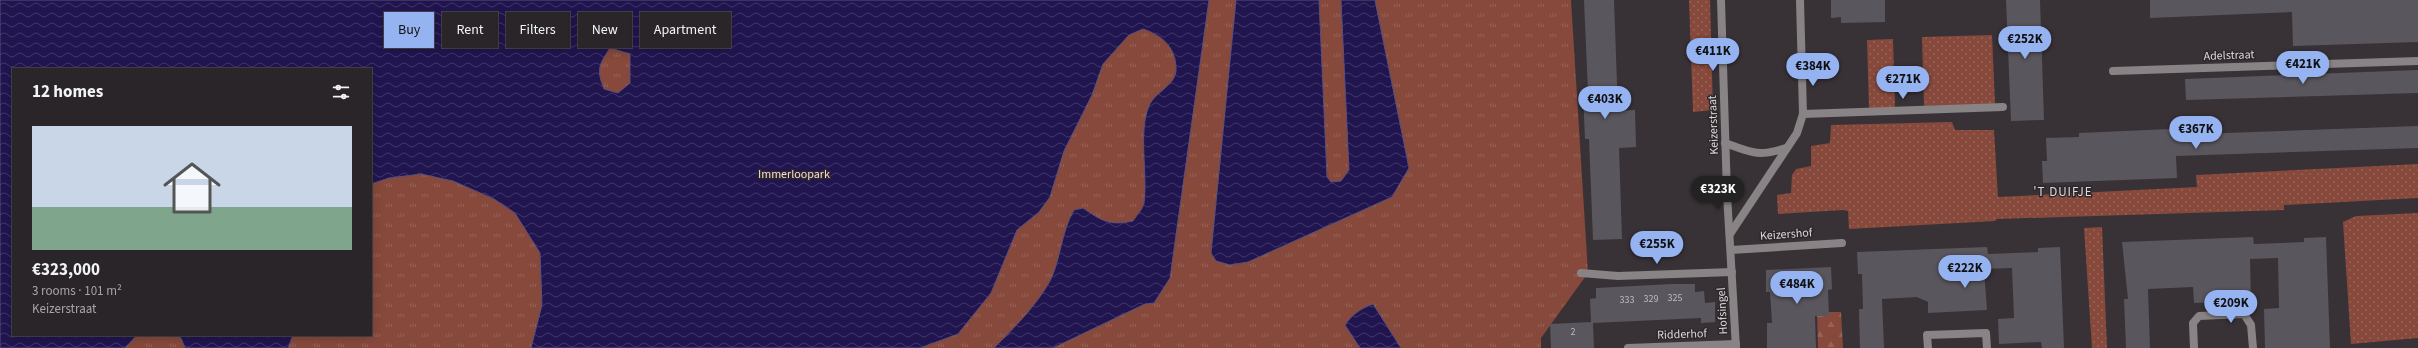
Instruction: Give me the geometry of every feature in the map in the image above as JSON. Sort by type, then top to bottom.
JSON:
[{"type":"street","name":"Keizerstraat","points":[[1721,0],[1725,143],[1730,234]]},
{"type":"street","points":[[1730,234],[1797,132],[1804,114],[1800,0]]},
{"type":"street","name":"Adelstraat","points":[[2113,71],[2418,61]]},
{"type":"street","points":[[1804,114],[2003,107]]},
{"type":"street","points":[[1725,143],[1754,154],[1786,148]]},
{"type":"street","name":"Hofsingel","points":[[1730,234],[1736,346]]},
{"type":"street","name":"Keizershof","points":[[1731,250],[1842,242]]},
{"type":"street","name":"Hofsingel","points":[[1581,273],[1618,276],[1732,272]]},
{"type":"street","points":[[2194,348],[2193,323],[2199,316],[2244,314],[2251,325],[2253,348]]},
{"type":"street","points":[[1928,348],[1927,335],[1986,333],[1987,348]]},
{"type":"street","name":"Ridderhof","points":[[1628,348],[1736,346]]},
{"type":"green space","name":"Immerloopark","points":[[0,0],[1571,0],[1588,273],[1541,338],[1541,348],[0,348]]},
{"type":"green space","points":[[1689,0],[1710,0],[1713,110],[1693,112]]},
{"type":"green space","points":[[1992,35],[1995,104],[1924,106],[1922,37]]},
{"type":"green space","points":[[1893,39],[1895,108],[1869,108],[1867,40]]},
{"type":"green space","points":[[1952,122],[1955,130],[1994,130],[1998,197],[2197,187],[2196,175],[2418,164],[2418,198],[2284,205],[2284,210],[1997,219],[1995,221],[1849,229],[1848,211],[1843,210],[1778,214],[1777,195],[1791,193],[1792,175],[1796,169],[1811,166],[1811,146],[1830,143],[1831,125]]},
{"type":"green space","points":[[2418,213],[2418,338],[2351,344],[2343,222],[2356,216]]},
{"type":"green space","points":[[2102,227],[2107,348],[2092,348],[2084,228]]},
{"type":"green space","points":[[1817,312],[1841,312],[1843,348],[1818,348]]},
{"type":"water","points":[[0,0],[1209,0],[1170,278],[1154,303],[1145,304],[1053,348],[994,348],[1017,325],[1050,281],[1057,264],[1066,227],[1074,210],[1083,208],[1101,219],[1112,223],[1118,223],[1133,221],[1142,208],[1145,192],[1144,128],[1146,116],[1152,101],[1170,83],[1176,73],[1175,60],[1170,47],[1161,38],[1150,31],[1143,29],[1129,35],[1103,64],[1092,95],[1064,151],[1050,197],[1039,212],[1017,230],[991,293],[958,334],[920,348],[531,348],[542,305],[540,253],[515,213],[494,199],[453,181],[421,174],[389,178],[372,184],[372,68],[12,68],[12,336],[136,336],[125,348],[0,348]],"holes":[[[610,48],[630,54],[630,83],[618,93],[604,89],[599,72],[601,63]]]},
{"type":"water","points":[[1236,0],[1319,0],[1327,177],[1331,182],[1341,181],[1349,170],[1341,0],[1375,0],[1409,168],[1392,197],[1248,262],[1230,265],[1216,261],[1211,253]]},
{"type":"water","points":[[1373,304],[1401,348],[1360,348],[1345,325],[1358,312]]},
{"type":"water","points":[[176,336],[293,336],[288,348],[185,348],[181,338]]},
{"type":"building","points":[[1584,0],[1614,0],[1618,111],[1635,110],[1636,147],[1619,148],[1622,239],[1593,240],[1589,139],[1585,139],[1583,94],[1588,93]]},
{"type":"building","points":[[1831,0],[1885,0],[1885,22],[1841,23],[1841,17],[1831,18]]},
{"type":"building","points":[[2006,0],[2040,0],[2044,120],[2011,121]]},
{"type":"building","points":[[2150,0],[2418,0],[2418,42],[2293,46],[2292,12],[2150,18]]},
{"type":"building","points":[[2418,70],[2418,93],[2186,100],[2185,79]]},
{"type":"building","points":[[2418,126],[2418,148],[2176,156],[2177,178],[2043,183],[2042,161],[2047,161],[2046,138],[2079,137],[2079,133],[2170,129],[2170,135]]},
{"type":"building","points":[[2253,237],[2254,244],[2304,242],[2304,238],[2326,237],[2330,348],[2265,348],[2264,309],[2279,308],[2278,258],[2250,259],[2251,301],[2194,303],[2193,287],[2148,289],[2150,348],[2126,348],[2124,299],[2128,299],[2122,242]]},
{"type":"building","points":[[1987,247],[1988,254],[2038,252],[2038,248],[2060,247],[2064,348],[2042,348],[2041,342],[1999,344],[1998,319],[2014,318],[2012,268],[1984,269],[1987,310],[1928,313],[1928,302],[1917,297],[1882,299],[1884,348],[1860,348],[1859,309],[1863,309],[1862,274],[1858,274],[1857,252]]},
{"type":"building","points":[[1831,267],[1832,289],[1828,290],[1829,316],[1815,316],[1816,348],[1767,348],[1767,323],[1772,323],[1770,292],[1766,292],[1766,270]]},
{"type":"building","points":[[1695,284],[1695,292],[1704,291],[1705,303],[1715,302],[1715,322],[1701,323],[1701,318],[1593,323],[1594,348],[1551,348],[1550,324],[1591,322],[1590,299],[1596,298],[1596,288]]},
{"type":"district","name":"'T DUIFJE","points":[[2063,191]]}]
